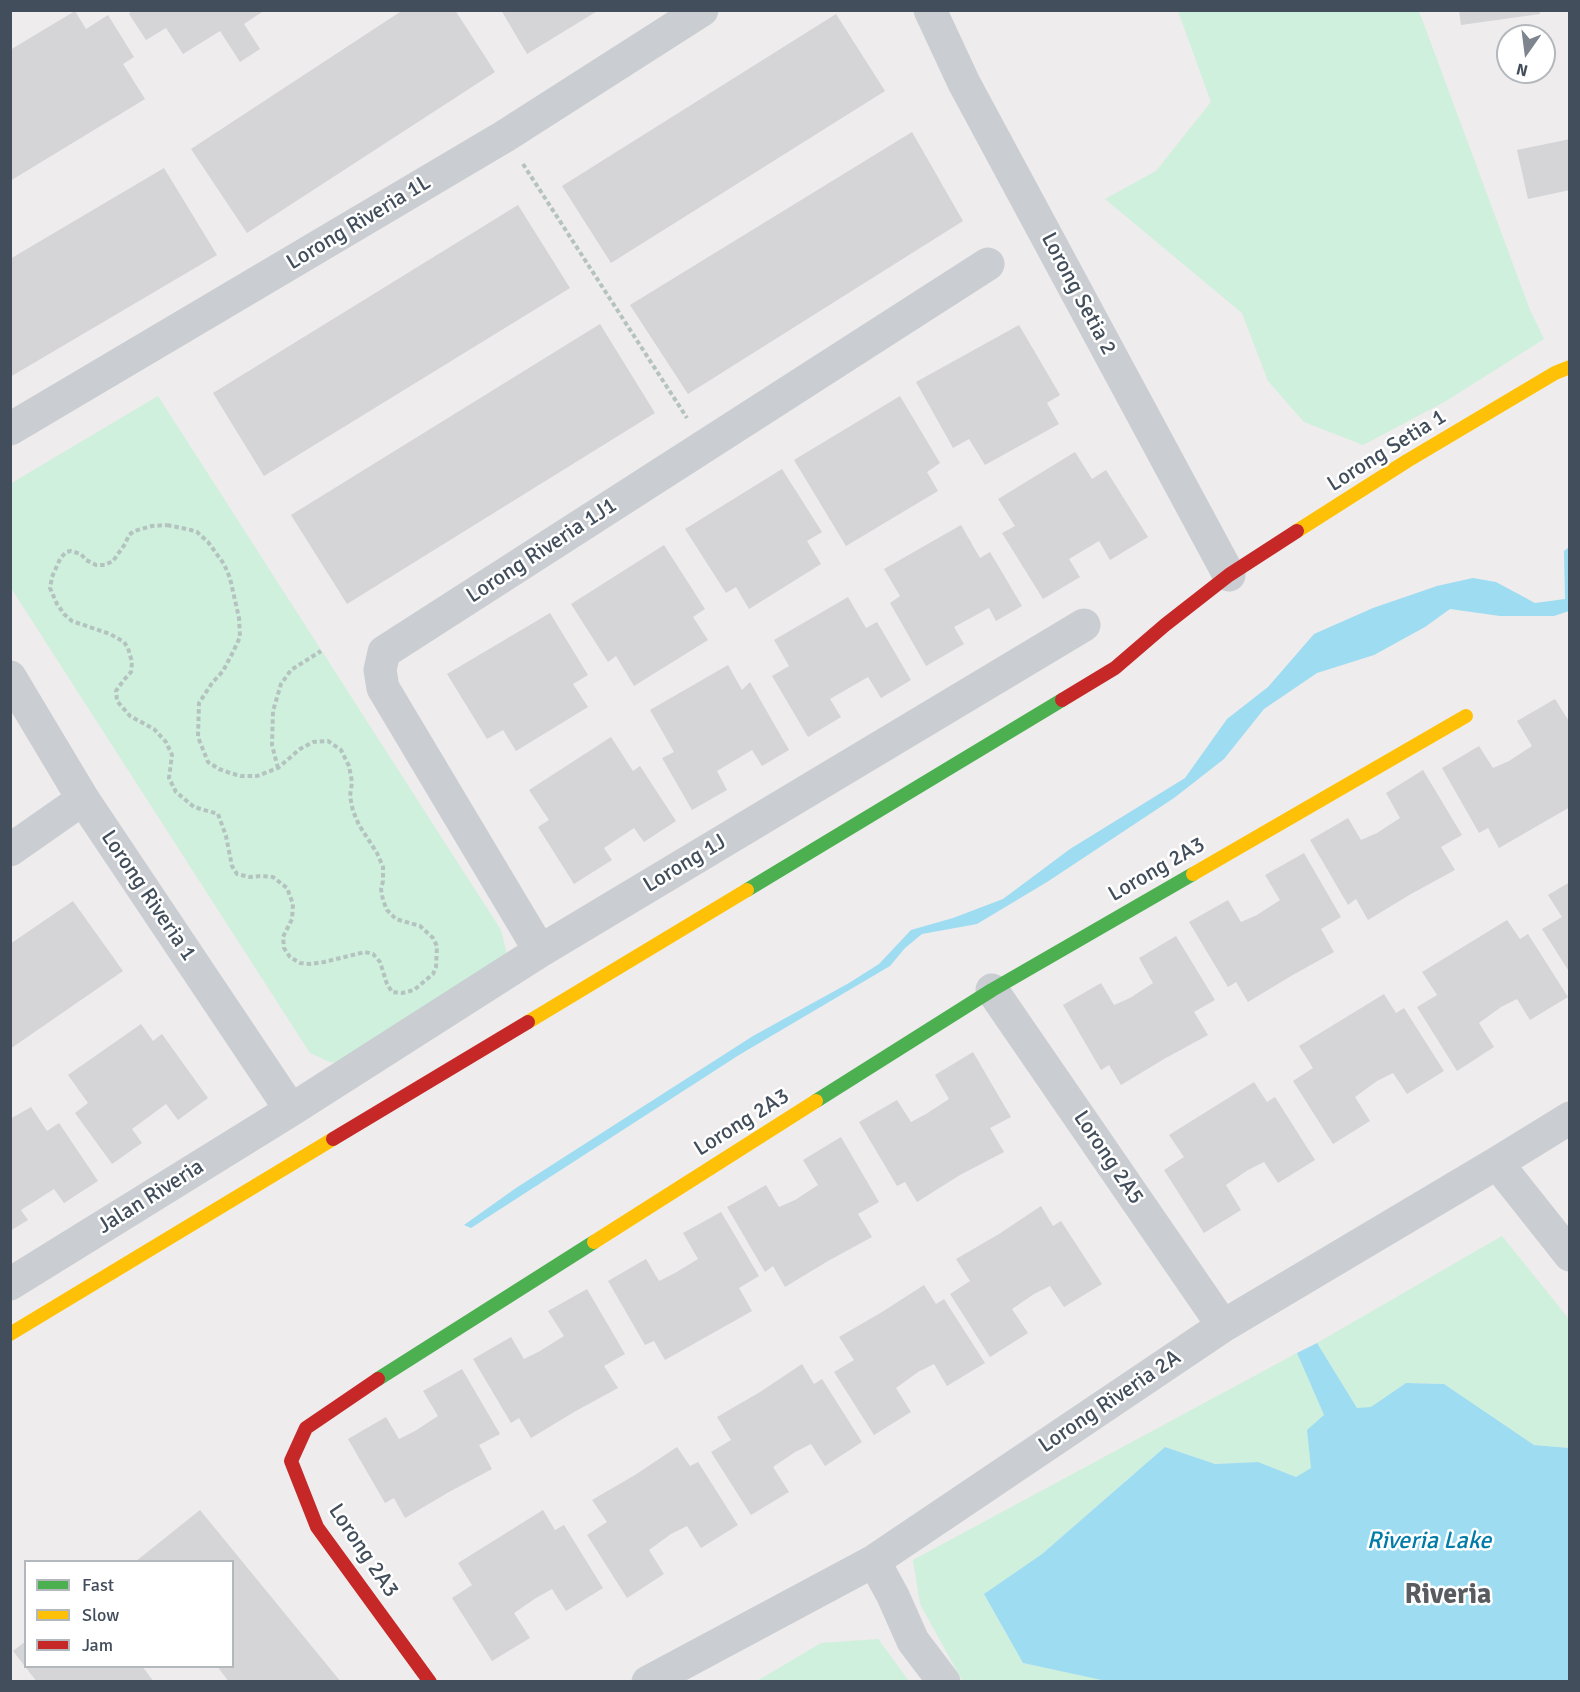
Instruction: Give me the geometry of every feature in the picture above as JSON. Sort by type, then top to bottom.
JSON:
[{"type":"street","name":"Lorong Riveria 1L","points":[[10,429],[505,136],[702,10]]},
{"type":"street","name":"Lorong Setia 2","points":[[930,10],[969,93],[1229,575]]},
{"type":"street","name":"Lorong Riveria 1J1","points":[[540,951],[383,688],[380,670],[384,652],[988,264]]},
{"type":"street","name":"Lorong Setia 1","points":[[10,1334],[1114,668],[1229,575],[1401,465],[1569,367]]},
{"type":"street","name":"Lorong 1J","points":[[291,1110],[540,951],[1084,625]]},
{"type":"street","name":"Lorong Riveria 1","points":[[10,677],[83,799],[291,1110]]},
{"type":"street","name":"Lorong 2A3","points":[[430,1682],[317,1527],[291,1461],[306,1428],[360,1390],[992,990],[1466,716]]},
{"type":"street","points":[[10,850],[83,799]]},
{"type":"street","name":"Lorong 2A5","points":[[992,990],[1223,1326]]},
{"type":"street","name":"Jalan Riveria","points":[[10,1284],[291,1110]]},
{"type":"street","name":"Lorong Riveria 2A","points":[[648,1682],[874,1561],[1223,1326],[1569,1118]]},
{"type":"street","points":[[1497,1163],[1569,1255]]},
{"type":"street","points":[[874,1561],[914,1641],[944,1682]]},
{"type":"path","points":[[505,136],[705,446]]},
{"type":"path","points":[[167,525],[191,530],[197,532],[208,542],[224,564],[230,578],[239,618],[240,637],[223,671],[199,703],[198,737],[208,762],[219,769],[242,776],[257,776],[278,768],[313,742],[328,741],[341,750],[349,766],[353,810],[359,825],[378,854],[382,867],[381,890],[387,910],[396,919],[420,926],[433,938],[437,946],[436,967],[433,974],[414,990],[402,993],[392,992],[380,962],[373,954],[364,952],[310,964],[300,963],[290,957],[284,948],[283,937],[292,919],[293,904],[287,888],[273,877],[250,877],[237,874],[232,866],[219,814],[194,807],[176,792],[169,778],[172,755],[166,742],[154,729],[130,716],[117,701],[116,692],[131,672],[132,662],[128,648],[124,642],[110,634],[72,621],[57,604],[50,588],[52,577],[60,559],[66,552],[81,554],[86,560],[96,565],[105,565],[113,561],[129,535],[134,531],[152,526],[167,525]]},
{"type":"path","points":[[278,768],[272,746],[273,711],[281,684],[291,670],[321,651]]},
{"type":"green space","points":[[1178,11],[1419,11],[1530,310],[1544,339],[1446,401],[1363,445],[1304,422],[1268,381],[1242,313],[1105,199],[1156,171],[1211,102]]},
{"type":"green space","points":[[158,396],[501,930],[507,955],[350,1064],[330,1062],[310,1053],[11,588],[10,484]]},
{"type":"green space","points":[[1502,1236],[1569,1319],[1569,1448],[1534,1445],[1444,1384],[1406,1383],[1371,1408],[1357,1408],[1317,1343]]},
{"type":"green space","points":[[1297,1353],[1324,1415],[1309,1451],[1312,1468],[1296,1477],[1258,1462],[1215,1464],[1165,1447],[1042,1554],[984,1594],[1023,1663],[1109,1681],[966,1682],[962,1680],[920,1604],[913,1560]]},
{"type":"green space","points":[[878,1639],[909,1681],[757,1681],[821,1643]]},
{"type":"water","points":[[1569,547],[1569,611],[1554,616],[1500,616],[1450,609],[1425,627],[1374,655],[1317,673],[1264,709],[1224,759],[1174,798],[1047,882],[977,924],[922,934],[905,948],[890,966],[739,1055],[471,1228],[464,1225],[516,1188],[753,1036],[879,964],[911,930],[953,918],[1003,899],[1070,849],[1185,778],[1227,719],[1268,687],[1314,634],[1373,608],[1437,586],[1473,578],[1496,582],[1535,603],[1565,599],[1564,551]]},
{"type":"water","name":"Riveria Lake","points":[[1317,1343],[1357,1408],[1371,1407],[1406,1383],[1444,1384],[1534,1445],[1569,1448],[1569,1681],[1111,1682],[1023,1663],[984,1594],[1042,1554],[1165,1447],[1215,1464],[1258,1462],[1296,1477],[1311,1468],[1307,1430],[1324,1415],[1297,1353]]},
{"type":"building","points":[[132,10],[265,10],[244,24],[260,49],[240,62],[220,31],[183,54],[166,28],[146,40],[129,14]]},
{"type":"building","points":[[403,10],[455,10],[495,72],[247,233],[191,149]]},
{"type":"building","points":[[501,10],[599,10],[527,54]]},
{"type":"building","points":[[1459,10],[1540,10],[1540,14],[1461,25]]},
{"type":"building","points":[[75,11],[86,29],[108,15],[134,57],[123,64],[145,99],[10,181],[10,50]]},
{"type":"building","points":[[836,14],[885,91],[611,263],[562,186]]},
{"type":"building","points":[[912,132],[963,221],[688,394],[630,305]]},
{"type":"building","points":[[1570,139],[1570,190],[1528,199],[1517,150]]},
{"type":"building","points":[[164,168],[217,255],[10,377],[10,259]]},
{"type":"building","points":[[518,205],[570,288],[264,476],[213,393]]},
{"type":"building","points":[[600,324],[655,413],[347,604],[291,515]]},
{"type":"building","points":[[1019,325],[1060,395],[1047,403],[1059,424],[985,465],[969,439],[953,448],[916,382]]},
{"type":"building","points":[[900,396],[940,463],[927,472],[938,491],[846,546],[794,460]]},
{"type":"building","points":[[1075,452],[1092,479],[1106,470],[1148,537],[1110,560],[1099,541],[1069,559],[1080,577],[1043,599],[1002,533],[1015,526],[998,499]]},
{"type":"building","points":[[782,469],[822,532],[807,541],[821,564],[749,609],[736,587],[726,593],[685,529]]},
{"type":"building","points":[[961,525],[980,558],[990,552],[1022,606],[996,621],[989,608],[954,627],[964,644],[926,666],[890,603],[900,596],[884,569]]},
{"type":"building","points":[[664,545],[705,609],[693,617],[708,640],[634,686],[616,656],[608,662],[571,604]]},
{"type":"building","points":[[848,597],[866,628],[877,622],[911,680],[881,698],[868,677],[830,699],[841,717],[808,737],[772,676],[789,666],[774,640]]},
{"type":"building","points":[[550,613],[588,675],[573,684],[588,707],[516,751],[503,730],[487,739],[447,674]]},
{"type":"building","points":[[728,665],[742,690],[750,682],[789,750],[762,766],[752,750],[717,771],[727,790],[692,810],[662,758],[674,752],[650,710]]},
{"type":"building","points":[[1555,699],[1570,723],[1570,807],[1499,848],[1488,828],[1479,833],[1442,768],[1479,746],[1493,768],[1509,761],[1532,746],[1517,721]]},
{"type":"building","points":[[611,737],[633,771],[640,766],[676,821],[644,842],[634,828],[604,848],[612,860],[574,884],[538,827],[549,820],[529,790]]},
{"type":"building","points":[[1423,770],[1462,835],[1441,847],[1455,870],[1368,920],[1356,899],[1348,905],[1310,840],[1348,818],[1361,840],[1377,833],[1400,818],[1386,793]]},
{"type":"building","points":[[1304,853],[1341,917],[1321,929],[1334,952],[1248,1002],[1236,982],[1228,987],[1189,922],[1228,900],[1241,922],[1257,915],[1280,900],[1265,875]]},
{"type":"building","points":[[1570,882],[1570,973],[1542,929],[1562,917],[1548,895]]},
{"type":"building","points":[[73,901],[123,971],[10,1049],[10,944]]},
{"type":"building","points":[[1507,920],[1520,939],[1528,934],[1568,997],[1530,1020],[1517,999],[1501,1007],[1479,1023],[1494,1047],[1457,1071],[1417,1007],[1437,995],[1422,972]]},
{"type":"building","points":[[1176,936],[1215,1000],[1194,1012],[1208,1035],[1121,1085],[1109,1065],[1101,1070],[1063,1005],[1101,983],[1114,1005],[1130,998],[1153,983],[1139,958]]},
{"type":"building","points":[[1384,994],[1396,1013],[1404,1008],[1444,1071],[1407,1094],[1393,1073],[1377,1081],[1355,1097],[1370,1121],[1333,1144],[1293,1081],[1313,1068],[1299,1046]]},
{"type":"building","points":[[141,1024],[153,1041],[162,1034],[208,1098],[178,1120],[166,1104],[132,1129],[142,1143],[112,1164],[75,1113],[88,1103],[68,1075]]},
{"type":"building","points":[[973,1052],[1011,1117],[990,1128],[1004,1152],[960,1175],[917,1202],[905,1182],[897,1186],[859,1122],[897,1100],[911,1122],[926,1114],[949,1099],[935,1075]]},
{"type":"building","points":[[1254,1082],[1267,1102],[1275,1097],[1315,1160],[1278,1183],[1264,1162],[1248,1170],[1226,1185],[1241,1210],[1204,1233],[1164,1170],[1184,1157],[1169,1135]]},
{"type":"building","points":[[31,1107],[47,1131],[59,1123],[98,1181],[64,1203],[54,1189],[21,1210],[28,1220],[10,1231],[10,1119]]},
{"type":"building","points":[[841,1137],[879,1202],[858,1214],[872,1237],[785,1287],[773,1266],[765,1272],[727,1207],[766,1185],[779,1207],[795,1200],[818,1185],[803,1160]]},
{"type":"building","points":[[1041,1206],[1053,1226],[1061,1221],[1102,1284],[1064,1307],[1050,1286],[1034,1294],[1012,1309],[1028,1333],[990,1357],[950,1294],[970,1281],[956,1259]]},
{"type":"building","points":[[721,1212],[759,1276],[739,1288],[752,1311],[665,1360],[654,1341],[645,1345],[608,1281],[646,1259],[659,1281],[698,1259],[683,1233]]},
{"type":"building","points":[[924,1285],[936,1304],[944,1299],[985,1363],[947,1386],[934,1364],[918,1372],[896,1388],[911,1412],[874,1435],[834,1372],[854,1360],[839,1337]]},
{"type":"building","points":[[587,1289],[625,1354],[604,1366],[618,1388],[531,1438],[519,1418],[511,1423],[473,1359],[511,1337],[524,1359],[540,1351],[564,1336],[548,1311]]},
{"type":"building","points":[[802,1364],[814,1384],[822,1379],[862,1442],[825,1466],[811,1444],[795,1452],[773,1467],[789,1492],[751,1515],[711,1452],[731,1440],[717,1417]]},
{"type":"building","points":[[462,1369],[500,1434],[479,1445],[492,1469],[405,1518],[394,1498],[385,1503],[348,1439],[386,1417],[399,1439],[415,1431],[438,1416],[423,1391]]},
{"type":"building","points":[[677,1447],[690,1466],[698,1462],[738,1525],[701,1548],[687,1526],[671,1534],[649,1550],[664,1574],[627,1598],[587,1535],[607,1522],[592,1500]]},
{"type":"building","points":[[200,1510],[341,1682],[229,1682],[218,1668],[234,1668],[234,1560],[138,1560]]},
{"type":"building","points":[[543,1510],[555,1530],[564,1525],[603,1588],[566,1611],[552,1589],[536,1598],[514,1613],[530,1638],[492,1661],[452,1598],[472,1585],[458,1563]]},
{"type":"building","points":[[24,1643],[24,1665],[13,1651]]},
{"type":"building","points":[[26,1668],[144,1668],[154,1682],[37,1682]]},
{"type":"traffic: fast","points":[[747,890],[1062,700]]},
{"type":"traffic: fast","points":[[816,1101],[992,990],[1193,874]]},
{"type":"traffic: fast","points":[[378,1379],[594,1242]]},
{"type":"traffic: slow","points":[[1297,531],[1407,461],[1555,373],[1570,367]]},
{"type":"traffic: slow","points":[[1193,874],[1466,716]]},
{"type":"traffic: slow","points":[[528,1022],[747,890]]},
{"type":"traffic: slow","points":[[594,1242],[816,1101]]},
{"type":"traffic: slow","points":[[10,1334],[333,1139]]},
{"type":"traffic: jam","points":[[1062,700],[1115,668],[1229,575],[1297,531]]},
{"type":"traffic: jam","points":[[333,1139],[528,1022]]},
{"type":"traffic: jam","points":[[378,1379],[306,1428],[291,1461],[317,1527],[430,1682]]},
{"type":"district","name":"Riveria","points":[[1448,1596]]}]
